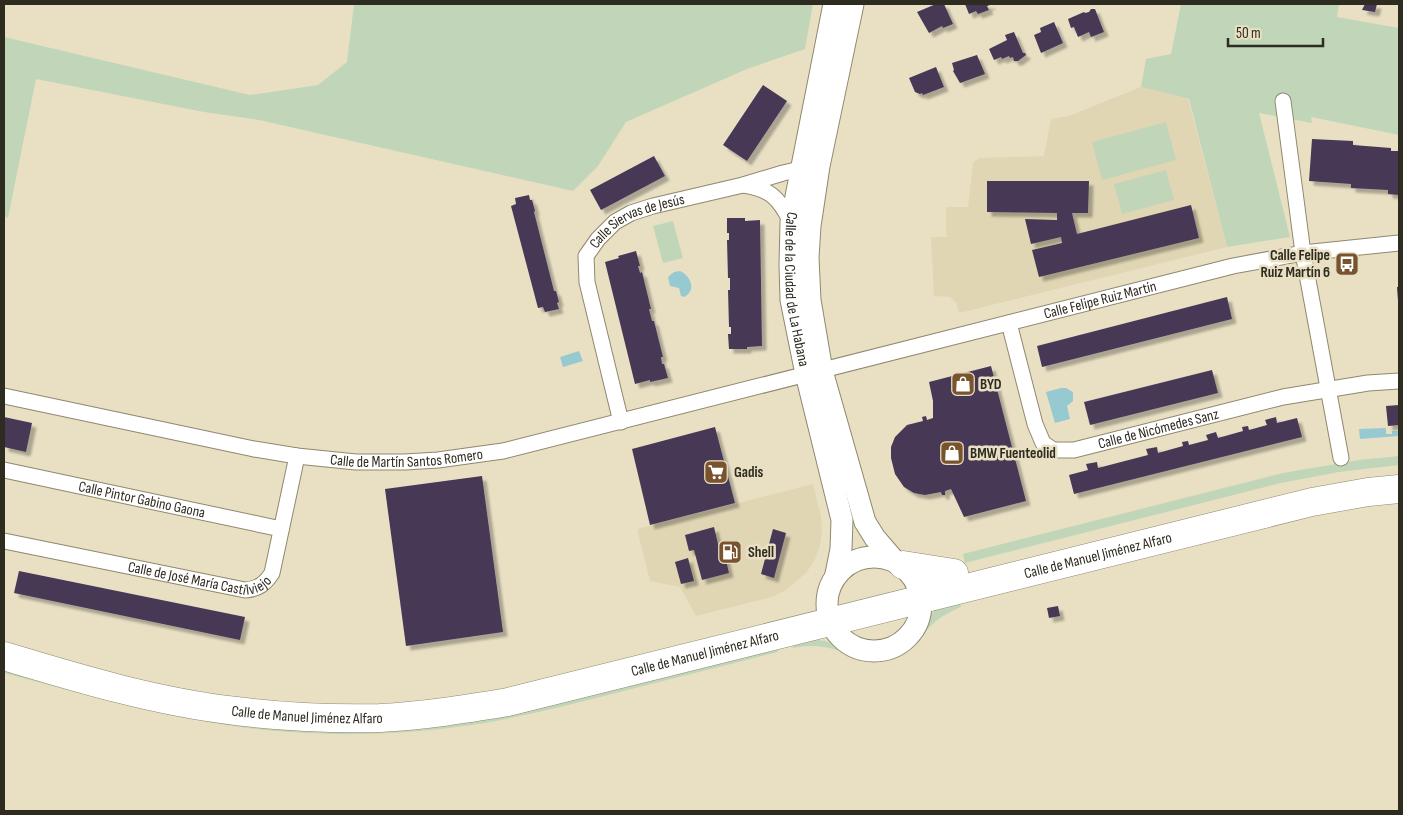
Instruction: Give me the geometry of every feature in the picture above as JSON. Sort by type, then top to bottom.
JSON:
[{"type":"highway","name":"Calle de Manuel Jiménez Alfaro","points":[[909,576],[954,573],[1306,486],[1369,475],[1399,473]]},
{"type":"highway","name":"Calle de Manuel Jiménez Alfaro","points":[[4,656],[87,681],[165,699],[236,711],[304,716],[380,718],[455,711],[508,702],[828,614],[909,576],[1368,492],[1399,489]]},
{"type":"highway","name":"Calle de Manuel Jiménez Alfaro","points":[[4,640],[154,680],[213,691],[297,701],[370,702],[450,696],[500,686],[708,636],[828,614]]},
{"type":"street","name":"Calle de la Ciudad de La Habana","points":[[834,4],[790,222],[791,300],[865,522],[874,538],[909,576]]},
{"type":"street","name":"Calle de la Ciudad de La Habana","points":[[828,614],[830,584],[836,574],[841,549],[842,520],[814,372],[808,258],[810,226],[800,172],[853,4]]},
{"type":"street","points":[[1283,101],[1303,253],[1341,458]]},
{"type":"street","name":"Calle Siervas de Jesús","points":[[621,422],[587,282],[586,256],[598,239],[615,222],[631,213],[653,206],[800,172]]},
{"type":"street","name":"Calle Siervas de Jesús","points":[[743,185],[757,187],[771,193],[785,210],[790,222]]},
{"type":"street","name":"Calle Felipe Ruiz Martín","points":[[814,372],[1233,266],[1303,253],[1399,242]]},
{"type":"street","name":"Calle de Nicómedes Sanz","points":[[1009,323],[1035,424],[1043,443],[1053,450],[1074,450],[1283,397],[1368,383],[1399,381]]},
{"type":"street","name":"Calle de Martín Santos Romero","points":[[4,396],[254,449],[297,456],[356,462],[438,460],[503,451],[814,372]]},
{"type":"street","name":"Calle de José María Castilviejo","points":[[4,540],[245,590],[255,589],[266,581],[272,573],[297,456]]},
{"type":"street","name":"Calle Pintor Gabino Gaona","points":[[4,470],[281,529]]},
{"type":"street","points":[[828,614],[834,631],[849,644],[858,648],[877,651],[904,641],[916,626],[922,608],[909,576],[876,556],[863,558],[851,563],[836,574]]},
{"type":"shaded area","points":[[1141,87],[1188,99],[1227,247],[959,313],[956,303],[950,297],[934,296],[931,237],[948,237],[946,233],[946,207],[968,207],[973,162],[980,158],[1044,156],[1051,119],[1069,116]]},
{"type":"shaded area","name":"Shell","points":[[813,484],[821,516],[820,546],[807,572],[786,590],[772,597],[696,616],[680,587],[650,581],[637,529]]},
{"type":"green space","points":[[354,4],[813,4],[805,49],[747,69],[626,122],[598,166],[573,191],[259,120],[204,112],[36,79],[8,218],[4,216],[4,37],[250,95],[318,85],[347,62]]},
{"type":"green space","points":[[1181,4],[1339,4],[1337,17],[1399,28],[1399,135],[1311,117],[1312,123],[1259,113],[1290,237],[1227,247],[1189,99],[1141,87],[1146,59],[1171,54]]},
{"type":"green space","points":[[1166,122],[1176,160],[1102,180],[1092,142]]},
{"type":"green space","points":[[1166,170],[1174,200],[1122,214],[1114,184]]},
{"type":"green space","points":[[673,221],[683,258],[663,263],[653,226]]},
{"type":"green space","points":[[1399,456],[1399,465],[1339,472],[1281,483],[965,563],[963,554],[1283,473],[1359,460]]},
{"type":"green space","points":[[959,597],[961,607],[938,620],[913,645],[898,655],[887,659],[868,660],[820,646],[793,648],[791,640],[818,640],[826,641],[863,657],[891,654],[909,645],[938,607]]},
{"type":"green space","points":[[776,643],[778,652],[551,709],[485,723],[388,733],[339,734],[291,732],[218,724],[146,710],[4,673],[4,665],[339,724]]},
{"type":"water","points":[[680,271],[687,276],[691,284],[690,291],[684,297],[681,296],[679,288],[670,286],[668,277],[674,272]]},
{"type":"water","points":[[579,351],[583,361],[563,367],[560,357]]},
{"type":"water","points":[[1066,388],[1073,392],[1073,401],[1067,406],[1070,419],[1055,423],[1046,392]]},
{"type":"water","points":[[1386,428],[1386,434],[1392,434],[1392,431],[1399,431],[1399,436],[1360,439],[1359,429]]},
{"type":"building","points":[[936,4],[944,4],[953,24],[943,28],[942,26],[929,33],[917,12]]},
{"type":"building","points":[[965,4],[993,4],[987,6],[989,10],[978,14],[976,11],[969,14]]},
{"type":"building","points":[[1365,4],[1377,4],[1375,12],[1362,10]]},
{"type":"building","points":[[1091,9],[1095,9],[1104,32],[1091,37],[1089,32],[1078,37],[1074,27],[1071,28],[1068,19],[1084,12],[1089,12]]},
{"type":"building","points":[[1054,22],[1063,43],[1041,53],[1034,35],[1041,32],[1040,28]]},
{"type":"building","points":[[1014,32],[1023,53],[1026,55],[1018,61],[1014,61],[1013,57],[1010,58],[1009,56],[994,60],[989,49],[1007,40],[1005,35]]},
{"type":"building","points":[[977,55],[985,74],[960,83],[953,71],[952,63]]},
{"type":"building","points":[[936,67],[944,87],[923,95],[922,93],[915,92],[909,78]]},
{"type":"building","points":[[763,85],[787,101],[747,161],[723,145]]},
{"type":"building","points":[[1312,139],[1353,141],[1353,145],[1391,148],[1391,151],[1399,151],[1399,195],[1388,194],[1388,190],[1351,188],[1351,184],[1309,181]]},
{"type":"building","points":[[654,156],[665,176],[601,210],[590,190]]},
{"type":"building","points":[[987,181],[1089,181],[1088,213],[1072,213],[1077,234],[1191,205],[1199,238],[1039,277],[1032,250],[1062,243],[1061,237],[1031,244],[1025,219],[1057,220],[1057,213],[987,212]]},
{"type":"building","points":[[529,195],[535,211],[554,291],[556,291],[559,302],[557,303],[559,309],[545,312],[543,307],[538,308],[511,206],[516,204],[515,198]]},
{"type":"building","points":[[727,218],[745,218],[745,221],[760,220],[762,346],[747,347],[747,349],[729,349],[728,334],[731,334],[731,327],[729,327],[728,290],[730,290],[730,278],[728,278],[727,240],[729,240],[729,233],[727,233]]},
{"type":"building","points":[[636,251],[640,266],[638,266],[640,273],[642,272],[651,309],[649,309],[652,321],[654,321],[663,357],[661,357],[662,364],[664,364],[668,378],[635,384],[605,262]]},
{"type":"building","points":[[1397,287],[1399,287],[1399,301],[1398,301]]},
{"type":"building","points":[[1227,297],[1232,319],[1042,367],[1037,346]]},
{"type":"building","name":"BMW Fuenteolid","points":[[991,366],[1026,501],[964,517],[951,489],[945,491],[945,495],[942,495],[941,492],[925,495],[914,493],[904,487],[895,474],[891,458],[891,447],[895,437],[907,425],[923,421],[922,417],[926,416],[927,420],[933,418],[933,401],[929,382]]},
{"type":"building","points":[[1212,370],[1218,393],[1090,425],[1084,402]]},
{"type":"building","points":[[1399,405],[1399,425],[1388,426],[1386,406]]},
{"type":"building","points":[[4,417],[32,423],[26,452],[4,447]]},
{"type":"building","points":[[1276,417],[1277,423],[1297,418],[1302,437],[1074,494],[1069,475],[1088,470],[1086,464],[1097,462],[1098,468],[1148,455],[1146,449],[1157,447],[1158,453],[1183,446],[1182,442],[1188,441],[1189,445],[1208,440],[1206,435],[1216,432],[1218,438],[1243,431],[1242,427],[1248,426],[1249,430],[1267,425],[1265,420]]},
{"type":"building","points":[[715,427],[735,503],[650,525],[632,449]]},
{"type":"building","points":[[482,476],[503,632],[406,646],[385,489]]},
{"type":"building","points":[[714,527],[721,557],[725,556],[729,573],[702,580],[694,550],[689,551],[685,535]]},
{"type":"building","points":[[773,529],[786,533],[774,578],[761,574]]},
{"type":"building","points":[[688,558],[694,581],[681,584],[675,562]]},
{"type":"building","points":[[19,571],[245,617],[240,640],[14,593]]},
{"type":"building","points":[[1058,606],[1060,616],[1049,618],[1047,608]]},
{"type":"place","name":"Calle Felipe Ruiz Martín 6","points":[[1347,264]]},
{"type":"place","name":"BYD","points":[[963,384]]},
{"type":"place","name":"BMW Fuenteolid","points":[[952,453]]},
{"type":"place","name":"Gadis","points":[[716,472]]},
{"type":"place","name":"Shell","points":[[730,552]]}]
